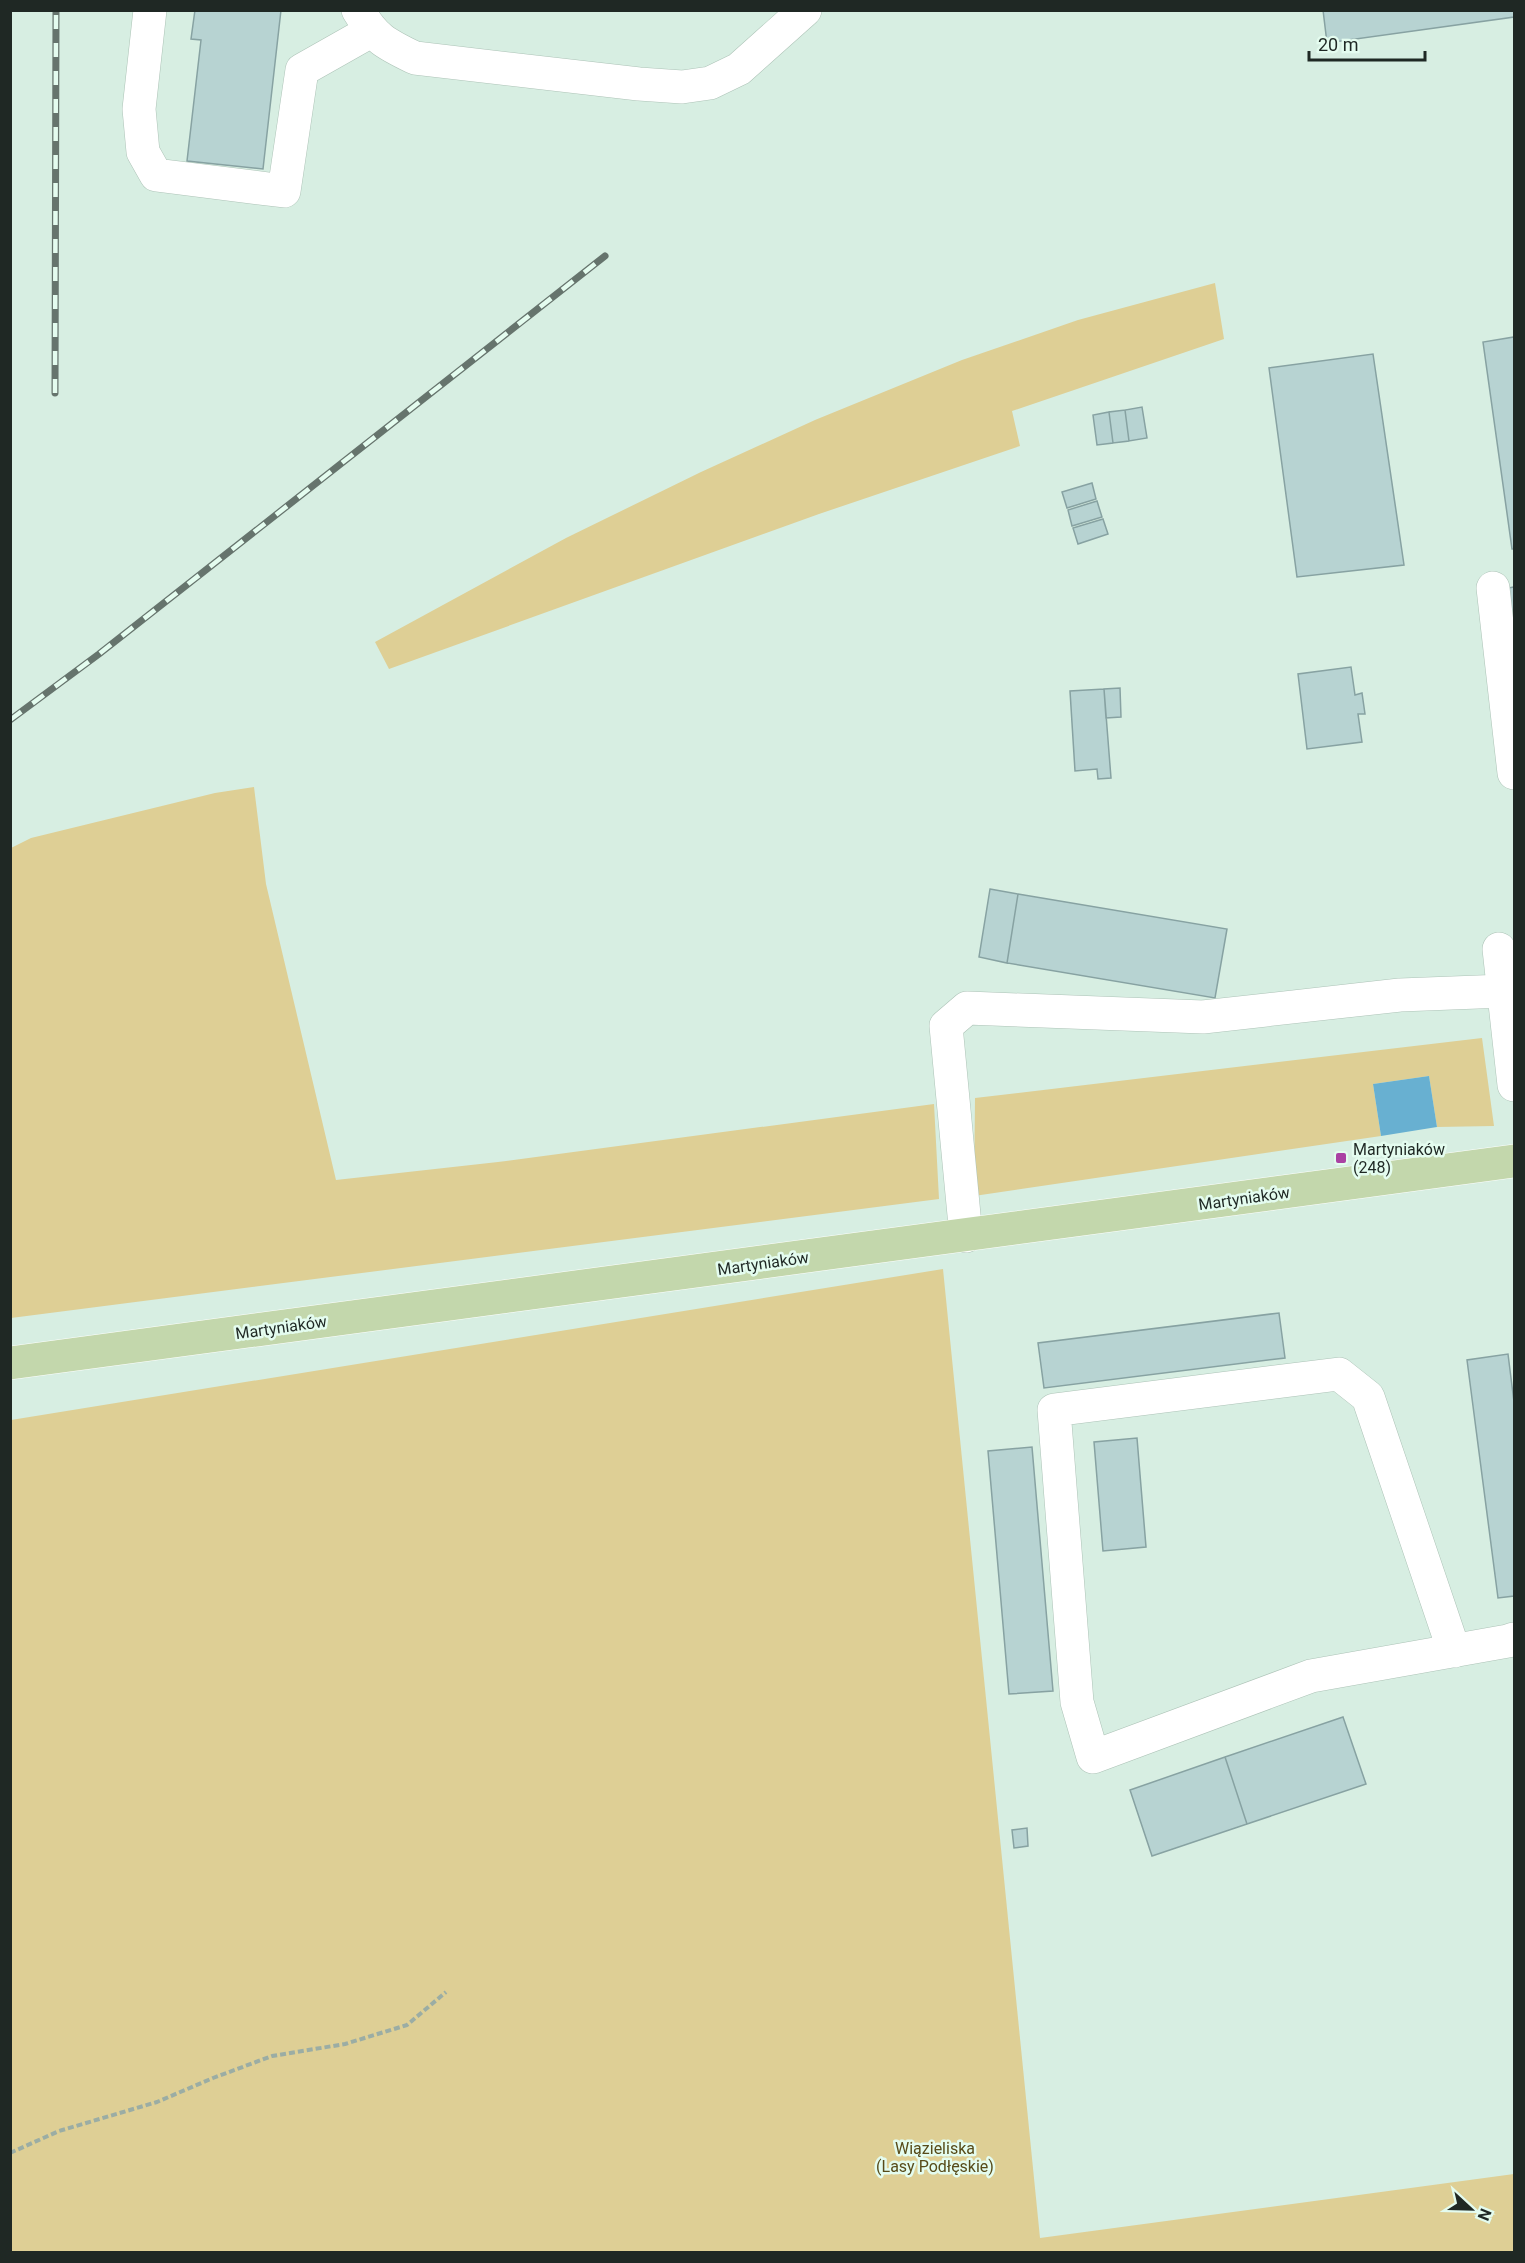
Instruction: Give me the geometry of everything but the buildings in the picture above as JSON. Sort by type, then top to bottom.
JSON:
[{"type":"main road","name":"Martyniaków","points":[[10,1363],[1515,1161]]},
{"type":"lane","points":[[150,10],[139,109],[143,152],[156,175],[284,191],[302,70],[365,21],[392,47],[415,58],[627,83],[682,87],[710,83],[739,69],[805,10]]},
{"type":"lane","points":[[1493,588],[1515,773]]},
{"type":"lane","points":[[1499,949],[1515,1085]]},
{"type":"lane","points":[[966,1236],[946,1026],[967,1008],[1203,1017],[1400,995],[1504,991]]},
{"type":"lane","points":[[1454,1650],[1368,1397],[1338,1374],[1054,1410],[1077,1702],[1093,1757],[1311,1676],[1515,1639]]},
{"type":"path","points":[[10,2153],[59,2131],[158,2102],[272,2056],[345,2044],[407,2025],[446,1992]]},
{"type":"green space","points":[[1215,283],[1224,339],[1012,411],[1020,446],[819,514],[389,669],[375,642],[566,538],[701,472],[815,420],[962,360],[1078,320]]},
{"type":"green space","points":[[254,787],[266,884],[336,1180],[498,1162],[934,1104],[939,1199],[11,1318],[11,848],[31,838],[215,793]]},
{"type":"green space","points":[[1482,1038],[1494,1126],[1437,1127],[1429,1076],[1373,1084],[1381,1136],[974,1196],[975,1098]]},
{"type":"green space","name":"Wiązieliska (Lasy Podłęskie)","points":[[943,1269],[1040,2238],[1514,2174],[1514,2252],[11,2252],[11,1420]]},
{"type":"water","points":[[1429,1076],[1437,1127],[1381,1136],[1373,1084]]},
{"type":"railway","points":[[55,393],[56,10]]},
{"type":"railway","points":[[10,720],[99,654],[605,256]]},
{"type":"place","name":"Martyniaków (248)","points":[[1341,1158]]}]
